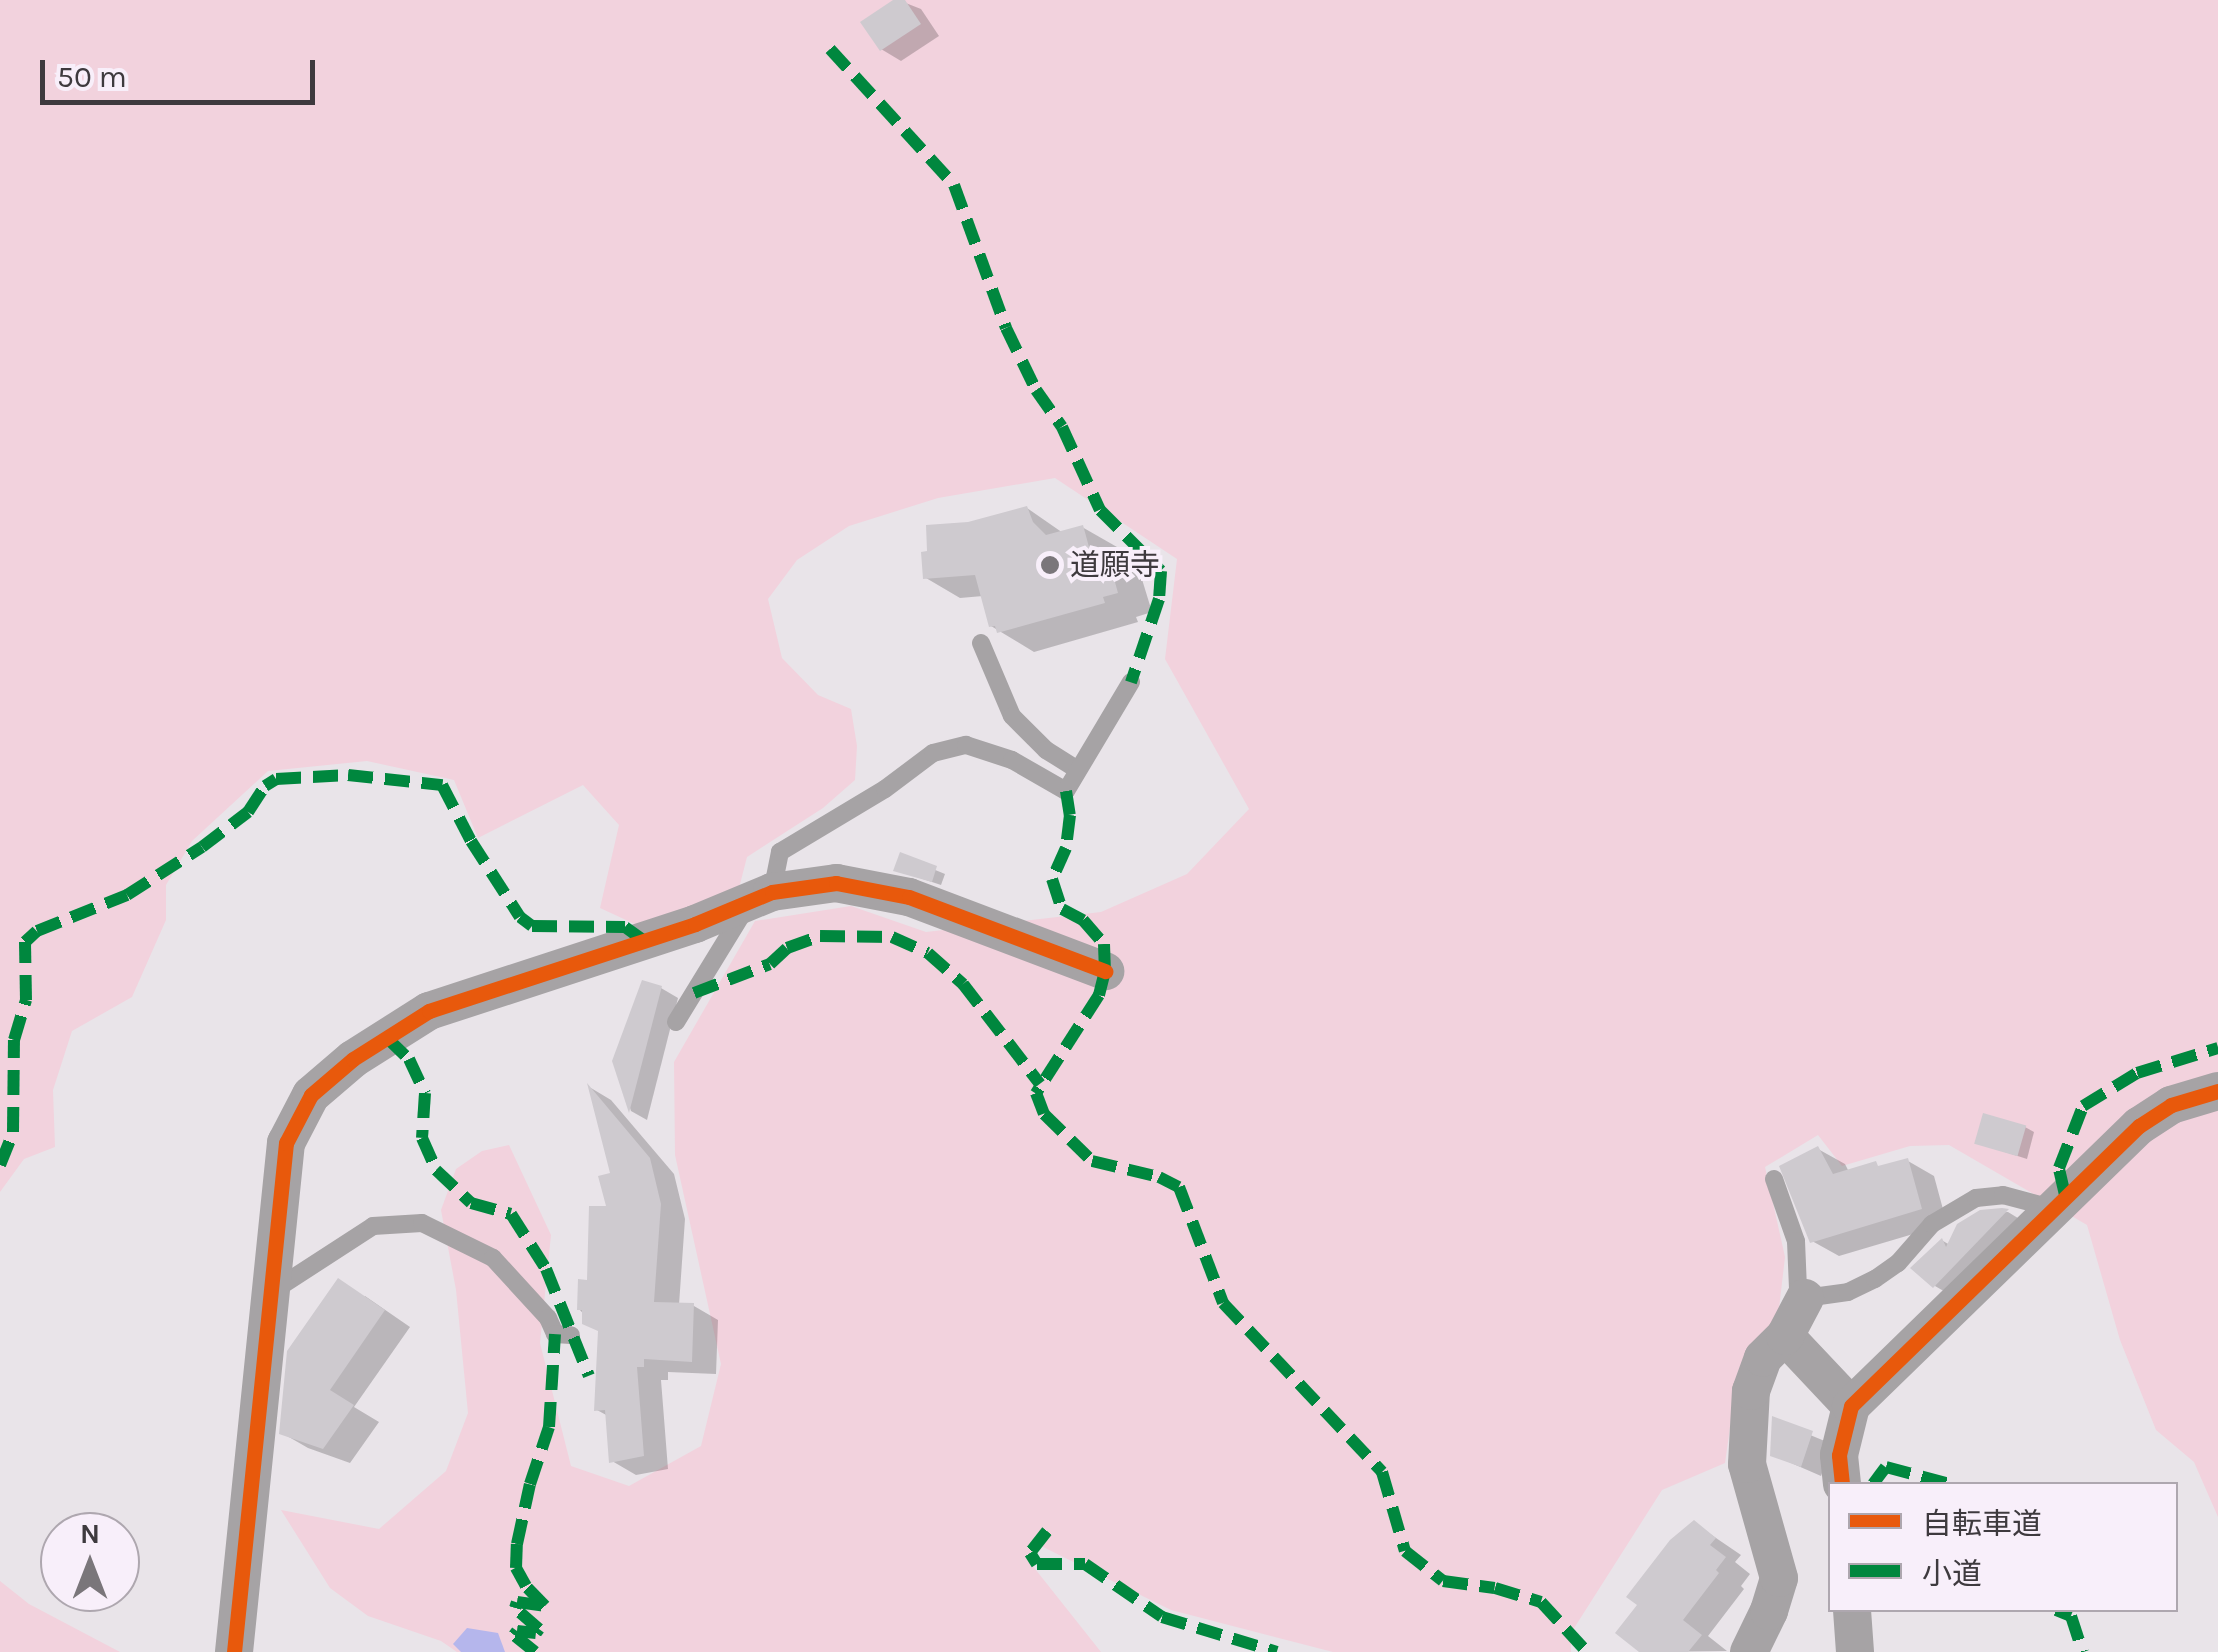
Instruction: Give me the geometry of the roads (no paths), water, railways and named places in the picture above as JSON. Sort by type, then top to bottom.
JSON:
[{"type":"street","points":[[234,1652],[286,1143],[311,1095],[353,1059],[428,1012],[695,924],[760,896],[836,883],[909,897],[1104,971]]},
{"type":"street","points":[[1842,1482],[1839,1455],[1851,1406],[2139,1126],[2171,1105],[2218,1091]]},
{"type":"street","points":[[1749,1652],[1770,1611],[1778,1578],[1747,1464],[1751,1390],[1764,1358],[1784,1336],[1805,1298]]},
{"type":"street","points":[[1784,1336],[1851,1406]]},
{"type":"street","points":[[1852,1612],[1855,1652]]},
{"type":"lane","points":[[981,643],[1012,716],[1046,750],[1077,769]]},
{"type":"lane","points":[[676,1022],[760,896],[780,852],[885,790],[933,753],[966,745],[1012,760],[1066,791],[1131,682]]},
{"type":"lane","points":[[1774,1179],[1796,1241],[1798,1289],[1805,1298],[1848,1292],[1874,1279],[1908,1254],[1932,1224],[1976,1198],[2003,1195],[2052,1208]]},
{"type":"lane","points":[[268,1294],[373,1226],[422,1223],[493,1258],[548,1318],[555,1334],[571,1335]]},
{"type":"water","points":[[467,1628],[498,1633],[505,1652],[461,1652],[453,1644]]},
{"type":"place","name":"道願寺","points":[[1050,565]]}]
